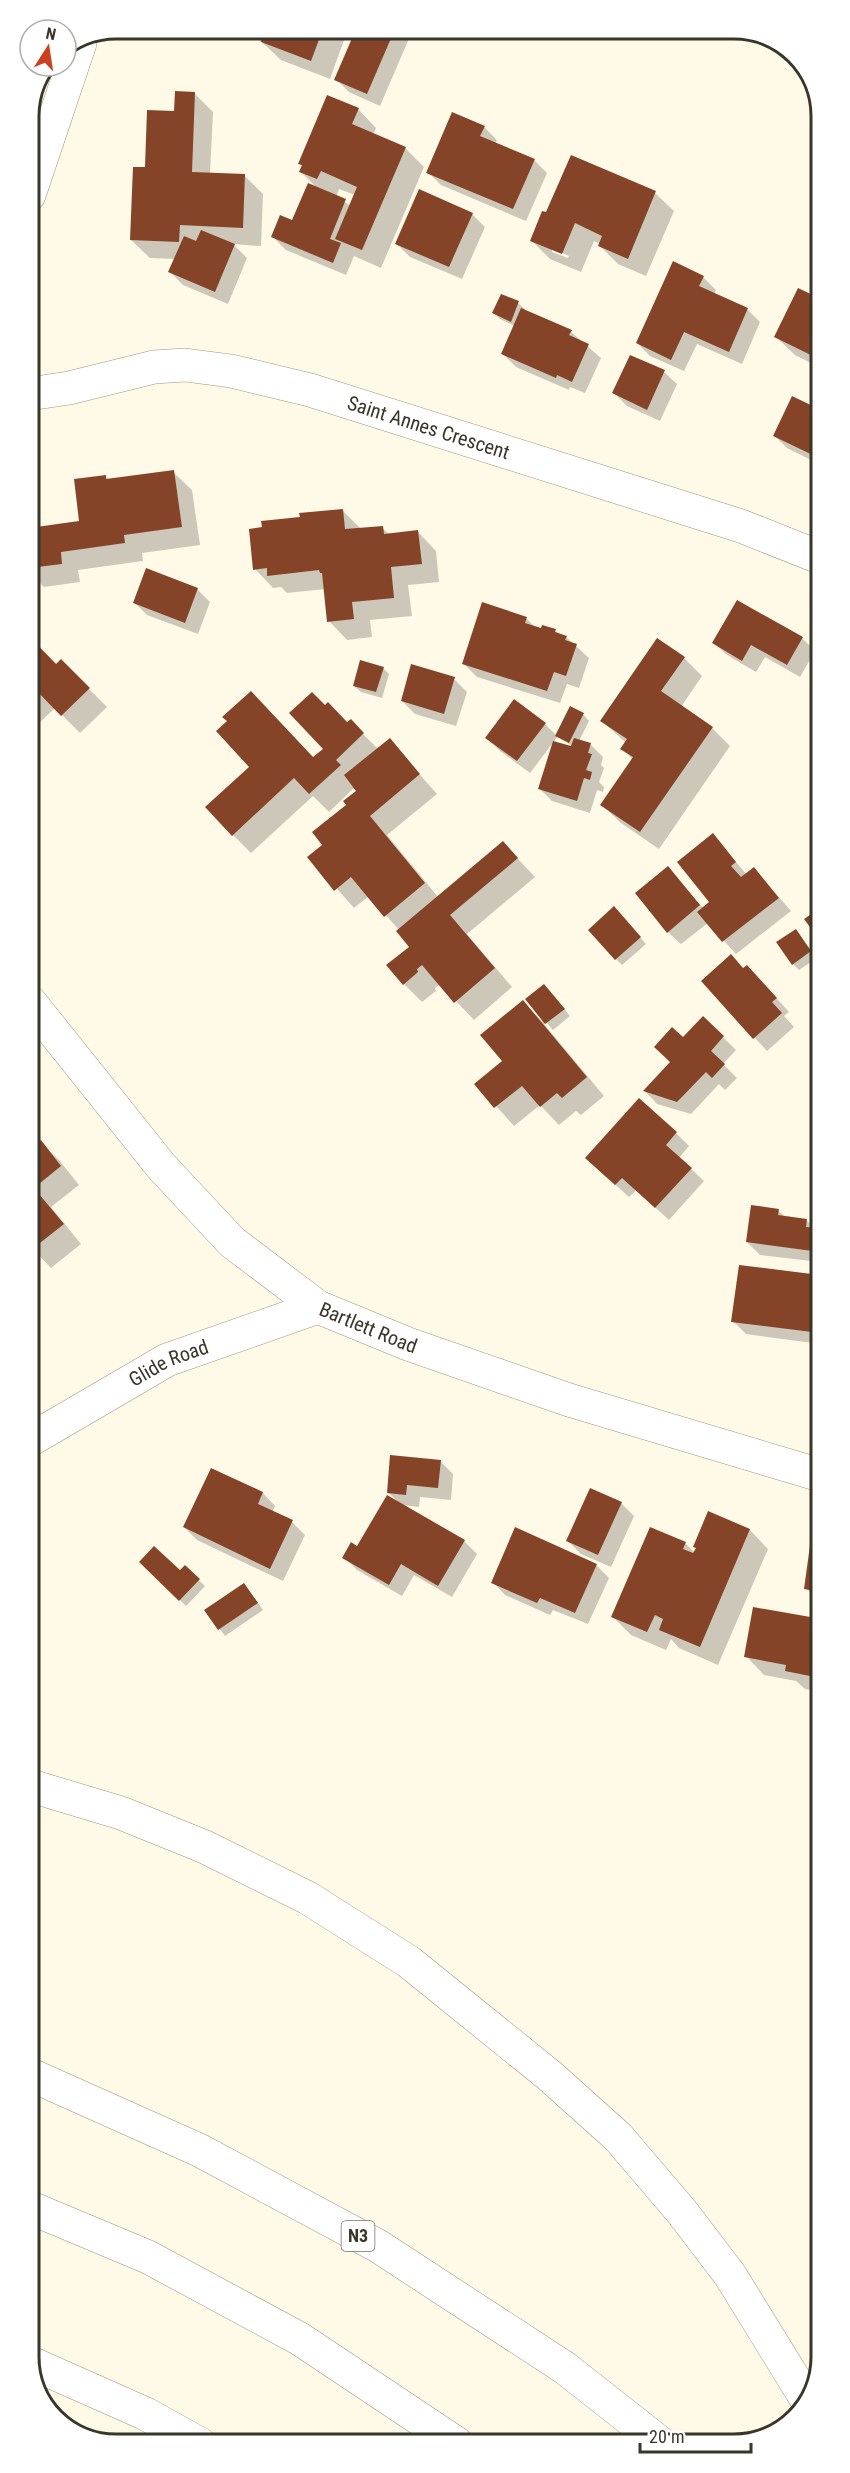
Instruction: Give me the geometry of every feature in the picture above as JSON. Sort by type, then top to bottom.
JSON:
[{"type":"main road","points":[[39,165],[78,50]]},
{"type":"main road","name":"Saint Annes Crescent","points":[[39,392],[69,388],[154,367],[185,364],[231,371],[310,390],[741,526],[811,554]]},
{"type":"main road","name":"Bartlett Road","points":[[39,1013],[161,1166],[232,1242],[318,1307],[408,1344],[569,1400],[811,1472]]},
{"type":"main road","name":"Glide Road","points":[[39,1435],[167,1360],[318,1307]]},
{"type":"main road","points":[[39,1788],[121,1814],[205,1847],[308,1898],[409,1962],[550,2076],[618,2137],[682,2212],[730,2275],[802,2392]]},
{"type":"main road","name":"N3","points":[[39,2079],[199,2150],[378,2246],[565,2368],[649,2434]]},
{"type":"main road","points":[[39,2211],[148,2256],[300,2339],[442,2434]]},
{"type":"main road","points":[[40,2367],[146,2414],[182,2434]]},
{"type":"building","points":[[262,39],[319,39],[311,61],[261,42]]},
{"type":"building","points":[[352,39],[391,39],[367,94],[334,80]]},
{"type":"building","points":[[175,91],[195,92],[192,172],[245,174],[243,228],[180,225],[179,242],[130,240],[133,167],[145,167],[147,110],[174,111]]},
{"type":"building","points":[[327,95],[359,108],[352,124],[406,147],[362,250],[335,239],[357,187],[321,171],[317,179],[299,172],[302,165],[298,164]]},
{"type":"building","points":[[452,112],[485,126],[480,136],[535,159],[513,209],[426,173]]},
{"type":"building","points":[[571,155],[656,191],[628,259],[598,246],[602,236],[575,223],[562,254],[530,241],[542,211],[546,212]]},
{"type":"building","points":[[308,183],[346,199],[330,239],[341,243],[333,263],[271,237],[280,215],[292,220]]},
{"type":"building","points":[[419,189],[473,213],[449,267],[395,244]]},
{"type":"building","points":[[201,230],[235,244],[215,292],[168,272],[184,236],[196,241]]},
{"type":"building","points":[[673,261],[704,276],[699,286],[748,308],[729,352],[684,332],[671,360],[636,343]]},
{"type":"building","points":[[798,288],[811,294],[811,355],[774,337]]},
{"type":"building","points":[[501,294],[519,301],[511,322],[492,313]]},
{"type":"building","points":[[521,308],[572,330],[569,335],[589,344],[572,382],[557,375],[556,378],[501,354]]},
{"type":"building","points":[[630,355],[665,370],[647,410],[612,393]]},
{"type":"building","points":[[792,396],[811,405],[811,454],[773,436]]},
{"type":"building","points":[[174,470],[182,527],[124,535],[125,543],[61,552],[62,564],[39,567],[39,527],[79,521],[74,479],[106,475],[106,479]]},
{"type":"building","points":[[343,509],[345,529],[383,526],[384,534],[418,530],[422,564],[391,567],[394,598],[352,602],[354,619],[327,622],[322,573],[319,570],[267,576],[267,568],[253,570],[249,529],[262,527],[261,521],[300,517],[299,513]]},
{"type":"building","points":[[146,568],[198,588],[185,623],[133,603]]},
{"type":"building","points":[[737,600],[803,637],[787,665],[751,645],[742,661],[712,643]]},
{"type":"building","points":[[482,602],[527,617],[525,623],[541,628],[542,625],[556,629],[555,632],[567,636],[565,640],[577,644],[566,676],[554,672],[547,691],[462,664]]},
{"type":"building","points":[[657,638],[685,657],[661,691],[713,727],[640,832],[600,805],[633,757],[620,749],[627,739],[600,721]]},
{"type":"building","points":[[39,646],[56,664],[61,659],[90,688],[61,716],[39,693]]},
{"type":"building","points":[[360,660],[384,667],[376,692],[353,686]]},
{"type":"building","points":[[411,664],[455,677],[444,714],[401,701]]},
{"type":"building","points":[[251,691],[313,757],[323,749],[289,713],[312,692],[325,705],[328,702],[347,722],[351,719],[364,733],[336,760],[341,765],[309,794],[294,778],[232,836],[205,807],[249,767],[216,731],[227,721],[222,717]]},
{"type":"building","points":[[514,699],[546,723],[517,761],[485,738]]},
{"type":"building","points":[[570,706],[584,713],[569,743],[555,736]]},
{"type":"building","points":[[390,738],[420,774],[370,816],[425,883],[384,917],[351,877],[334,891],[307,857],[322,845],[312,832],[346,805],[343,801],[356,791],[344,775]]},
{"type":"building","points":[[574,738],[591,743],[588,753],[592,754],[586,770],[592,772],[590,780],[584,778],[577,801],[538,789],[553,741],[571,746]]},
{"type":"building","points":[[713,833],[736,862],[731,866],[741,877],[754,867],[779,898],[722,942],[697,912],[709,902],[677,862]]},
{"type":"building","points":[[503,841],[518,858],[450,915],[495,968],[454,1003],[422,965],[417,969],[418,972],[403,985],[386,965],[409,947],[396,931]]},
{"type":"building","points":[[668,866],[700,905],[667,933],[635,893]]},
{"type":"building","points":[[614,906],[641,937],[615,960],[588,930]]},
{"type":"building","points":[[811,914],[811,929],[804,919]]},
{"type":"building","points":[[796,929],[811,951],[792,965],[776,942]]},
{"type":"building","points":[[731,954],[743,968],[747,965],[777,998],[772,1002],[782,1013],[753,1039],[701,981]]},
{"type":"building","points":[[544,984],[565,1009],[545,1024],[525,999]]},
{"type":"building","points":[[523,1000],[587,1077],[562,1098],[557,1093],[540,1107],[522,1086],[494,1108],[474,1084],[502,1061],[480,1035]]},
{"type":"building","points":[[703,1016],[724,1036],[711,1051],[725,1064],[712,1078],[706,1072],[677,1102],[643,1091],[670,1062],[654,1047],[672,1027],[683,1037]]},
{"type":"building","points":[[639,1098],[677,1132],[666,1145],[692,1168],[655,1208],[622,1178],[615,1185],[585,1158]]},
{"type":"building","points":[[41,1140],[61,1166],[39,1184],[39,1142]]},
{"type":"building","points":[[39,1194],[64,1224],[39,1244]]},
{"type":"building","points":[[751,1205],[779,1209],[778,1215],[807,1219],[806,1227],[811,1227],[811,1251],[746,1242]]},
{"type":"building","points":[[739,1265],[811,1274],[811,1332],[731,1322]]},
{"type":"building","points":[[390,1455],[441,1460],[438,1488],[407,1485],[406,1495],[387,1493]]},
{"type":"building","points":[[211,1468],[263,1492],[258,1504],[293,1520],[270,1569],[183,1527]]},
{"type":"building","points":[[590,1488],[622,1502],[598,1555],[566,1541]]},
{"type":"building","points":[[387,1495],[465,1540],[438,1586],[401,1564],[389,1585],[342,1558],[351,1542],[357,1546]]},
{"type":"building","points":[[708,1511],[750,1529],[700,1647],[659,1630],[663,1619],[655,1615],[647,1632],[611,1617],[650,1527],[686,1542],[683,1549],[693,1553],[696,1548],[693,1547]]},
{"type":"building","points":[[515,1527],[597,1564],[575,1613],[540,1598],[537,1603],[491,1583]]},
{"type":"building","points":[[811,1538],[811,1590],[804,1589]]},
{"type":"building","points":[[154,1546],[180,1570],[185,1565],[200,1579],[179,1601],[139,1562]]},
{"type":"building","points":[[244,1583],[258,1603],[218,1630],[204,1610]]},
{"type":"building","points":[[753,1607],[811,1617],[811,1676],[785,1671],[786,1665],[744,1657]]}]
